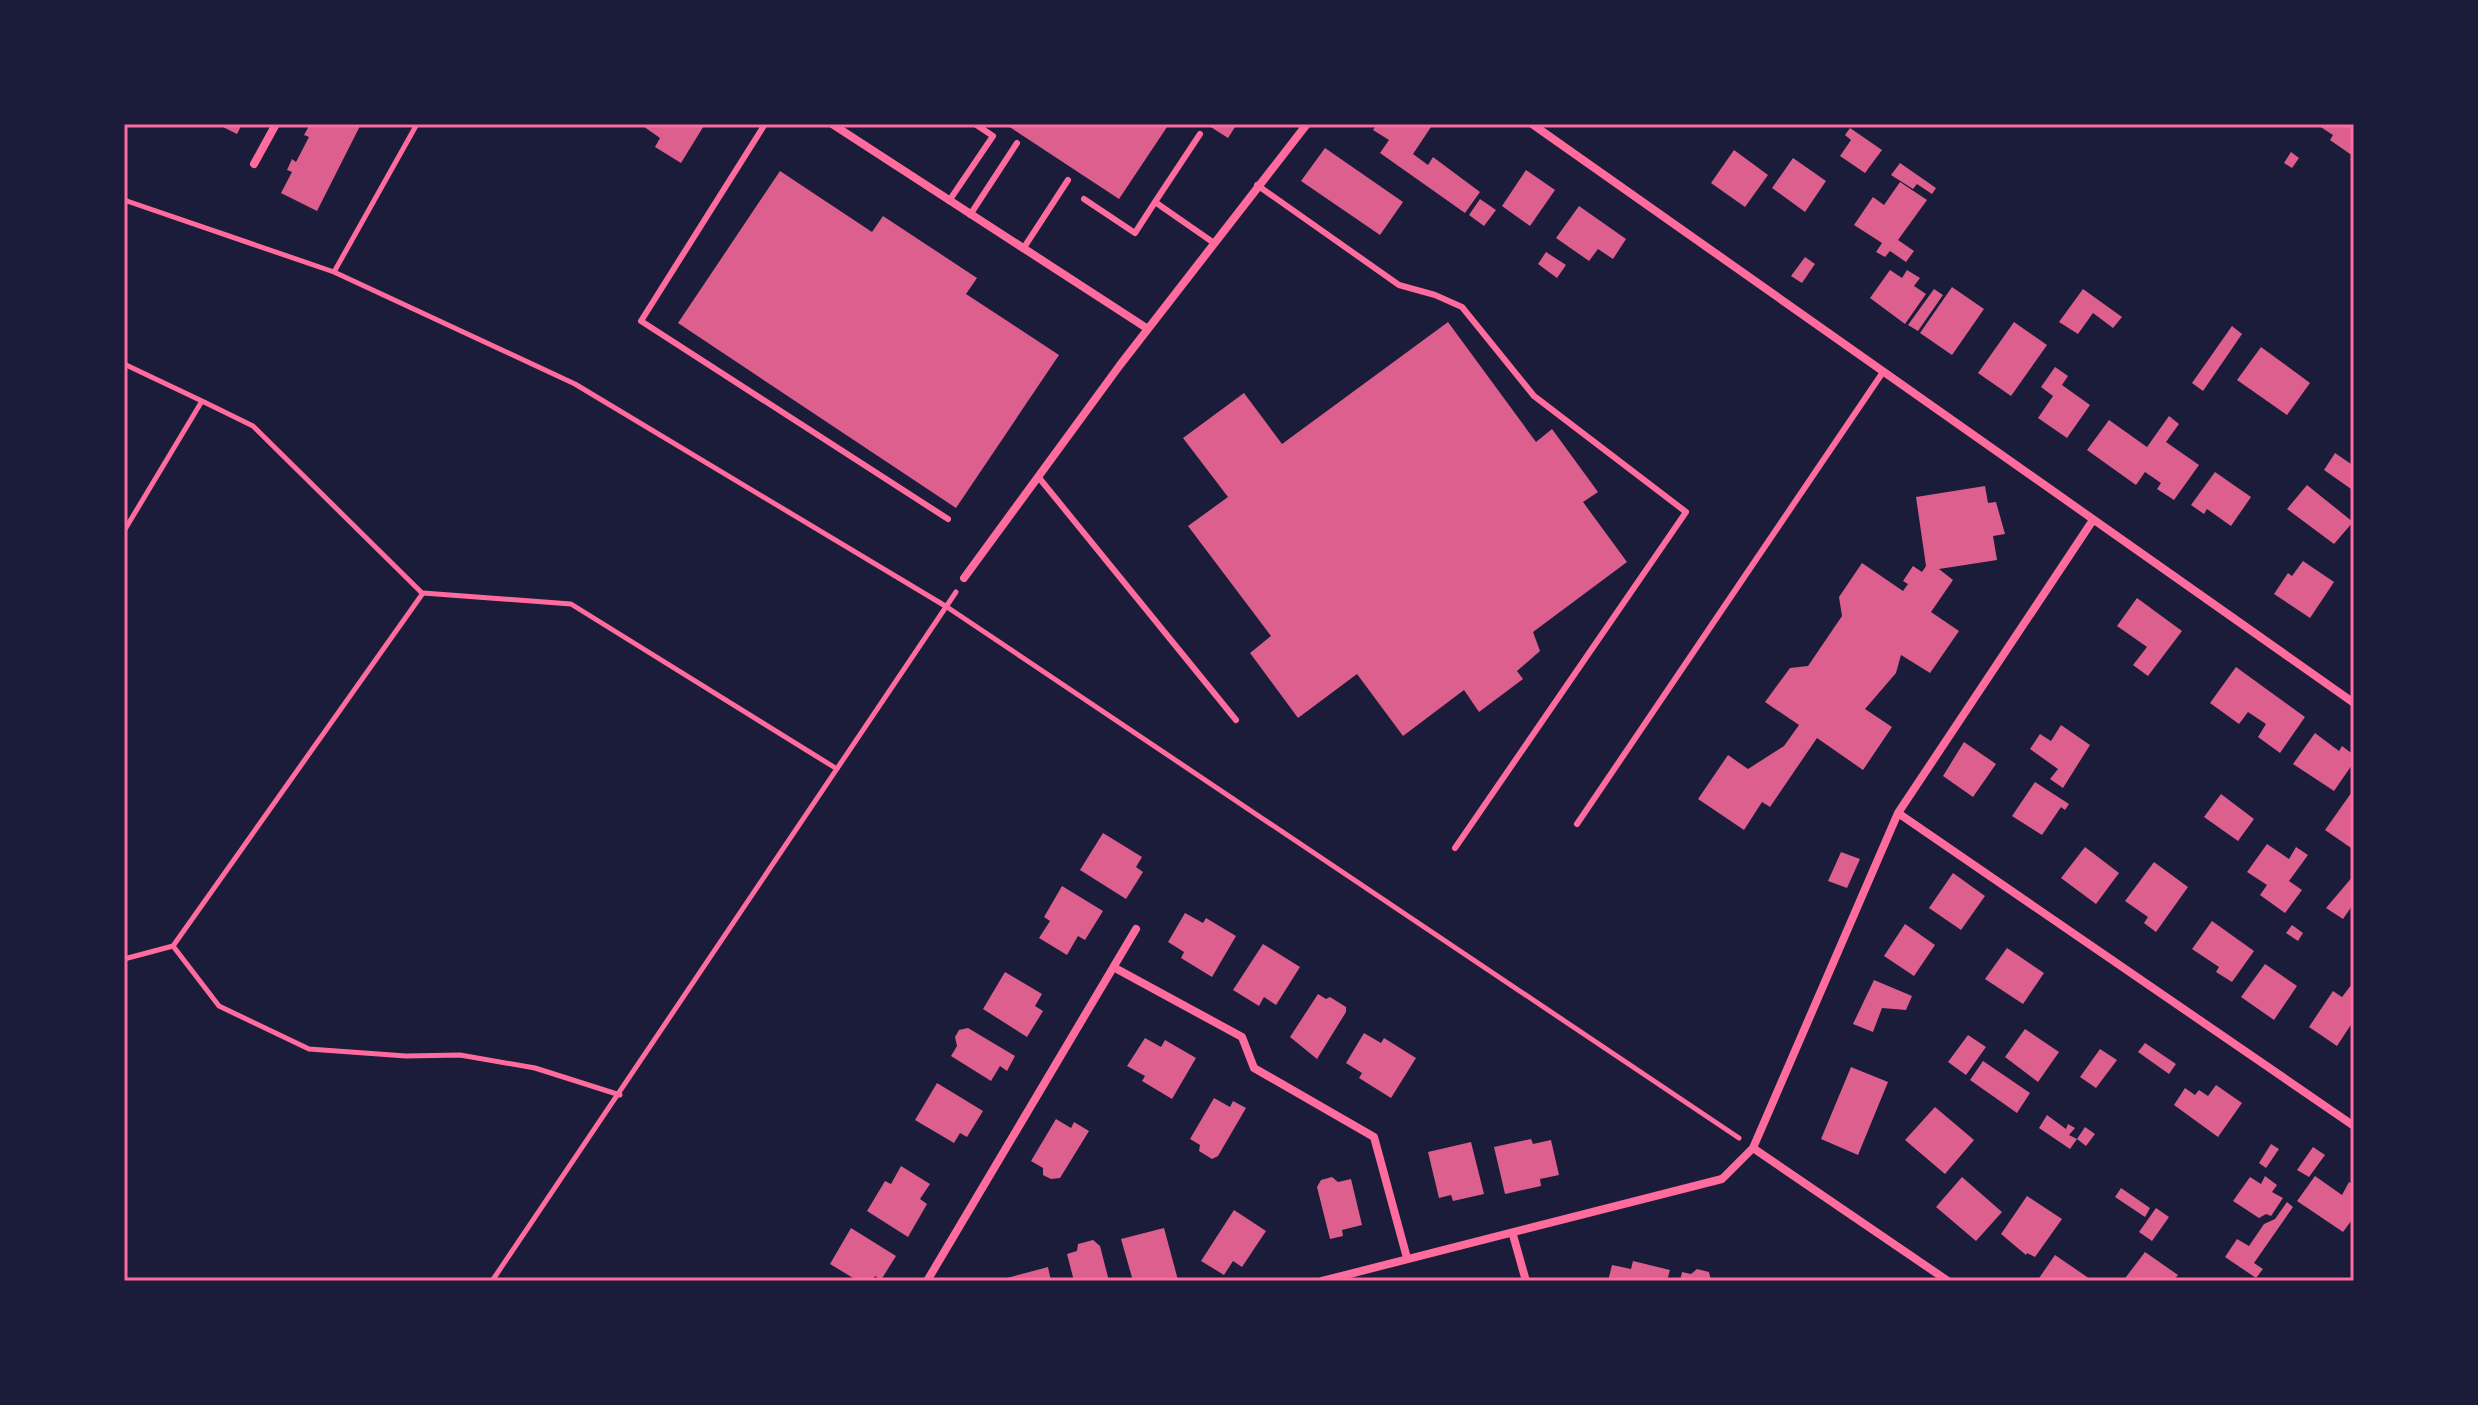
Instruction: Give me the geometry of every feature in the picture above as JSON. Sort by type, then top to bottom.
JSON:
[{"type":"street","points":[[254,164],[276,124]]},
{"type":"street","points":[[832,124],[1148,329]]},
{"type":"street","points":[[964,578],[1148,329],[1307,124]]},
{"type":"street","points":[[1532,124],[2354,703]]},
{"type":"street","points":[[1322,1281],[1407,1258],[1513,1235],[1722,1179],[1753,1148],[1898,813],[2093,520]]},
{"type":"street","points":[[1898,813],[2354,1126]]},
{"type":"street","points":[[927,1281],[1136,929]]},
{"type":"street","points":[[1115,968],[1242,1037],[1254,1068],[1374,1137],[1407,1258]]},
{"type":"street","points":[[1753,1148],[1948,1281]]},
{"type":"street","points":[[1513,1235],[1526,1281]]},
{"type":"lane","points":[[765,124],[641,321],[948,519]]},
{"type":"lane","points":[[949,201],[993,136],[975,124]]},
{"type":"lane","points":[[1084,199],[1135,233],[1200,134]]},
{"type":"lane","points":[[970,215],[1017,143]]},
{"type":"lane","points":[[1023,249],[1068,180]]},
{"type":"lane","points":[[1257,185],[1399,285],[1435,295],[1462,307],[1534,396],[1686,512],[1455,848]]},
{"type":"lane","points":[[1155,202],[1214,243]]},
{"type":"lane","points":[[1577,824],[1883,372]]},
{"type":"lane","points":[[1040,479],[1236,720]]},
{"type":"path","points":[[334,272],[417,124]]},
{"type":"path","points":[[124,200],[334,272],[575,384],[947,607],[1753,1148]]},
{"type":"path","points":[[124,364],[253,426],[423,593],[571,604],[837,769]]},
{"type":"path","points":[[124,531],[202,401]]},
{"type":"path","points":[[492,1281],[620,1095],[964,578]]},
{"type":"path","points":[[124,959],[173,946],[423,593]]},
{"type":"path","points":[[173,946],[219,1006],[309,1049],[406,1056],[460,1055],[535,1068],[620,1095]]},
{"type":"building","points":[[217,124],[242,124],[237,134]]},
{"type":"building","points":[[310,124],[361,124],[317,211],[281,193],[292,172],[287,170],[292,159],[296,162],[309,137],[304,135]]},
{"type":"building","points":[[640,124],[705,124],[681,163],[655,147],[660,138]]},
{"type":"building","points":[[1005,124],[1169,124],[1119,199]]},
{"type":"building","points":[[1206,124],[1237,124],[1228,138]]},
{"type":"building","points":[[1377,124],[1433,124],[1413,154],[1428,165],[1433,157],[1480,192],[1465,213],[1380,153],[1389,140],[1373,130]]},
{"type":"building","points":[[2354,124],[2354,163],[2350,160],[2353,156],[2330,140],[2333,135],[2319,126]]},
{"type":"building","points":[[1850,128],[1882,150],[1865,173],[1840,156],[1851,140],[1845,135]]},
{"type":"building","points":[[1325,148],[1403,202],[1380,235],[1301,181]]},
{"type":"building","points":[[1734,150],[1768,175],[1745,207],[1711,183]]},
{"type":"building","points":[[2291,152],[2299,158],[2292,168],[2284,163]]},
{"type":"building","points":[[1793,158],[1826,181],[1805,212],[1772,188]]},
{"type":"building","points":[[1900,163],[1936,188],[1932,194],[1917,184],[1913,189],[1891,175]]},
{"type":"building","points":[[1526,170],[1555,190],[1530,226],[1502,206]]},
{"type":"building","points":[[780,171],[872,232],[883,216],[977,278],[966,294],[1059,355],[956,508],[678,323]]},
{"type":"building","points":[[1900,182],[1927,200],[1898,240],[1914,251],[1906,262],[1890,251],[1885,257],[1876,252],[1882,243],[1854,225],[1873,197],[1884,205]]},
{"type":"building","points":[[1480,199],[1496,210],[1484,226],[1469,215]]},
{"type":"building","points":[[1579,206],[1626,239],[1613,259],[1598,249],[1589,261],[1556,238]]},
{"type":"building","points":[[1546,252],[1566,265],[1557,278],[1538,264]]},
{"type":"building","points":[[1805,257],[1815,264],[1802,283],[1791,276]]},
{"type":"building","points":[[1890,270],[1902,278],[1907,270],[1920,278],[1914,286],[1926,294],[1905,324],[1870,298]]},
{"type":"building","points":[[1952,287],[1984,309],[1952,355],[1920,333]]},
{"type":"building","points":[[1934,289],[1943,295],[1918,331],[1908,325]]},
{"type":"building","points":[[2083,289],[2122,317],[2113,328],[2093,313],[2078,334],[2059,322]]},
{"type":"building","points":[[1448,322],[1536,442],[1552,429],[1598,492],[1583,502],[1627,562],[1533,632],[1540,651],[1517,671],[1523,679],[1479,712],[1464,690],[1403,736],[1357,674],[1298,718],[1250,653],[1271,636],[1188,526],[1228,497],[1183,438],[1244,393],[1282,444]]},
{"type":"building","points":[[2014,322],[2047,345],[2011,396],[1978,373]]},
{"type":"building","points":[[2232,326],[2242,334],[2203,391],[2192,383]]},
{"type":"building","points":[[2261,347],[2310,383],[2287,415],[2237,380]]},
{"type":"building","points":[[2055,367],[2068,376],[2062,385],[2090,405],[2067,438],[2038,418],[2053,396],[2041,387]]},
{"type":"building","points":[[2169,416],[2179,424],[2166,442],[2199,465],[2174,500],[2157,489],[2161,483],[2145,472],[2136,485],[2087,450],[2109,420],[2147,447]]},
{"type":"building","points":[[2335,453],[2354,466],[2354,491],[2324,470]]},
{"type":"building","points":[[2215,472],[2251,497],[2231,526],[2207,509],[2204,514],[2191,505]]},
{"type":"building","points":[[2307,485],[2353,522],[2334,544],[2287,509]]},
{"type":"building","points":[[1985,486],[1988,503],[1996,502],[2005,534],[1993,536],[1997,560],[1939,569],[1953,580],[1931,612],[1959,631],[1930,673],[1901,655],[1896,673],[1865,709],[1892,727],[1863,770],[1817,738],[1770,807],[1762,802],[1744,830],[1698,799],[1728,755],[1748,769],[1784,746],[1799,725],[1765,702],[1790,668],[1808,666],[1842,616],[1839,597],[1862,563],[1903,591],[1908,584],[1903,581],[1913,566],[1922,572],[1926,566],[1916,497]]},
{"type":"building","points":[[2303,561],[2334,582],[2310,618],[2274,594],[2288,573],[2292,576]]},
{"type":"building","points":[[2137,598],[2182,631],[2148,676],[2133,665],[2147,647],[2117,626]]},
{"type":"building","points":[[2236,667],[2305,717],[2280,753],[2258,737],[2266,724],[2248,712],[2239,724],[2210,703]]},
{"type":"building","points":[[2061,725],[2090,745],[2063,788],[2050,779],[2058,769],[2030,749],[2040,734],[2051,741]]},
{"type":"building","points":[[2315,733],[2339,751],[2342,746],[2354,755],[2354,762],[2334,791],[2293,764]]},
{"type":"building","points":[[1964,742],[1996,764],[1973,797],[1943,776]]},
{"type":"building","points":[[2035,782],[2069,804],[2065,810],[2061,807],[2042,835],[2012,816]]},
{"type":"building","points":[[2354,789],[2354,850],[2325,830]]},
{"type":"building","points":[[2221,794],[2254,819],[2238,841],[2204,817]]},
{"type":"building","points":[[1103,833],[1142,857],[1136,867],[1143,872],[1126,899],[1080,870]]},
{"type":"building","points":[[2267,844],[2289,859],[2296,847],[2308,855],[2289,881],[2302,890],[2285,913],[2260,895],[2267,885],[2247,872]]},
{"type":"building","points":[[2085,847],[2119,873],[2096,904],[2061,878]]},
{"type":"building","points":[[1841,852],[1860,859],[1847,888],[1828,881]]},
{"type":"building","points":[[2154,862],[2188,887],[2156,932],[2144,923],[2148,917],[2125,901]]},
{"type":"building","points":[[1953,873],[1985,896],[1961,930],[1929,908]]},
{"type":"building","points":[[2354,875],[2354,903],[2343,919],[2326,908]]},
{"type":"building","points":[[1062,886],[1103,911],[1085,940],[1078,936],[1067,955],[1039,938],[1050,921],[1044,917]]},
{"type":"building","points":[[1185,913],[1203,923],[1206,918],[1236,936],[1212,977],[1181,958],[1184,952],[1168,942]]},
{"type":"building","points":[[2212,921],[2254,951],[2232,982],[2216,972],[2219,967],[2192,949]]},
{"type":"building","points":[[1905,924],[1935,945],[1914,976],[1884,956]]},
{"type":"building","points":[[2292,925],[2303,933],[2298,941],[2286,933]]},
{"type":"building","points":[[1263,944],[1300,967],[1276,1005],[1264,997],[1259,1006],[1233,990]]},
{"type":"building","points":[[2007,948],[2044,973],[2023,1004],[1985,979]]},
{"type":"building","points":[[2265,964],[2297,986],[2274,1020],[2241,997]]},
{"type":"building","points":[[1005,972],[1042,994],[1035,1006],[1043,1011],[1027,1037],[983,1009]]},
{"type":"building","points":[[1874,980],[1912,996],[1906,1010],[1882,1008],[1873,1032],[1853,1024]]},
{"type":"building","points":[[2352,984],[2354,1020],[2337,1046],[2309,1027],[2333,991],[2342,997]]},
{"type":"building","points":[[1318,994],[1346,1007],[1346,1012],[1317,1059],[1290,1037]]},
{"type":"building","points":[[968,1028],[1015,1056],[1007,1071],[1000,1066],[991,1081],[951,1056],[957,1046],[955,1037],[959,1030]]},
{"type":"building","points":[[2025,1029],[2059,1052],[2038,1082],[2005,1057]]},
{"type":"building","points":[[1364,1033],[1381,1043],[1384,1038],[1416,1058],[1391,1098],[1359,1078],[1362,1073],[1346,1063]]},
{"type":"building","points":[[1968,1035],[1986,1047],[1966,1075],[1948,1062]]},
{"type":"building","points":[[1145,1038],[1161,1047],[1165,1040],[1196,1058],[1172,1099],[1142,1081],[1145,1076],[1127,1066]]},
{"type":"building","points":[[2145,1043],[2176,1064],[2169,1074],[2138,1052]]},
{"type":"building","points":[[2100,1049],[2117,1060],[2096,1088],[2080,1077]]},
{"type":"building","points":[[1983,1061],[2030,1093],[2017,1113],[1970,1080]]},
{"type":"building","points":[[1851,1067],[1888,1082],[1858,1155],[1821,1139]]},
{"type":"building","points":[[937,1083],[983,1111],[967,1137],[960,1133],[954,1143],[915,1120]]},
{"type":"building","points":[[2216,1085],[2242,1103],[2218,1137],[2174,1105],[2185,1088],[2195,1095],[2199,1090],[2208,1096]]},
{"type":"building","points":[[1214,1098],[1230,1107],[1233,1101],[1246,1108],[1218,1156],[1212,1159],[1199,1151],[1200,1145],[1190,1139]]},
{"type":"building","points":[[1935,1107],[1974,1140],[1945,1174],[1905,1140]]},
{"type":"building","points":[[2047,1115],[2066,1129],[2068,1124],[2075,1128],[2069,1135],[2077,1139],[2070,1149],[2039,1128]]},
{"type":"building","points":[[1056,1119],[1071,1128],[1074,1122],[1089,1131],[1060,1178],[1051,1179],[1043,1175],[1043,1168],[1031,1161]]},
{"type":"building","points":[[2085,1127],[2095,1134],[2086,1146],[2077,1139]]},
{"type":"building","points":[[1531,1139],[1533,1144],[1551,1140],[1559,1175],[1540,1179],[1541,1186],[1505,1194],[1494,1147]]},
{"type":"building","points":[[1471,1142],[1484,1194],[1453,1201],[1451,1195],[1439,1198],[1428,1152]]},
{"type":"building","points":[[2271,1144],[2279,1149],[2266,1168],[2259,1163]]},
{"type":"building","points":[[2313,1147],[2325,1155],[2309,1177],[2297,1170]]},
{"type":"building","points":[[901,1166],[930,1184],[920,1199],[927,1204],[908,1237],[867,1211],[885,1181],[891,1184]]},
{"type":"building","points":[[2265,1176],[2277,1185],[2272,1192],[2283,1198],[2271,1216],[2266,1214],[2259,1218],[2233,1201],[2250,1177],[2261,1184]]},
{"type":"building","points":[[2315,1176],[2342,1195],[2349,1182],[2354,1185],[2354,1217],[2343,1232],[2297,1201]]},
{"type":"building","points":[[1332,1177],[1338,1182],[1351,1179],[1362,1225],[1342,1230],[1343,1236],[1330,1239],[1317,1187],[1321,1180]]},
{"type":"building","points":[[1962,1177],[2002,1212],[1976,1241],[1936,1207]]},
{"type":"building","points":[[2121,1188],[2150,1208],[2145,1217],[2115,1197]]},
{"type":"building","points":[[2027,1196],[2062,1219],[2035,1257],[2026,1255],[2001,1234]]},
{"type":"building","points":[[2287,1202],[2293,1207],[2254,1263],[2263,1269],[2256,1278],[2225,1257],[2237,1239],[2249,1246],[2264,1224],[2275,1219]]},
{"type":"building","points":[[2156,1208],[2169,1217],[2152,1241],[2139,1232]]},
{"type":"building","points":[[1234,1210],[1266,1231],[1242,1267],[1233,1261],[1224,1275],[1201,1261]]},
{"type":"building","points":[[851,1228],[896,1256],[881,1280],[875,1276],[872,1281],[858,1281],[830,1264]]},
{"type":"building","points":[[1164,1228],[1178,1280],[1133,1281],[1121,1239]]},
{"type":"building","points":[[1093,1240],[1100,1246],[1109,1281],[1074,1281],[1067,1254],[1077,1251],[1078,1244]]},
{"type":"building","points":[[2145,1252],[2178,1275],[2173,1281],[2123,1281]]},
{"type":"building","points":[[2055,1255],[2093,1281],[2037,1281]]},
{"type":"building","points":[[1633,1261],[1670,1270],[1667,1281],[1608,1281],[1612,1265],[1631,1269]]},
{"type":"building","points":[[1048,1267],[1051,1281],[1008,1281],[1007,1278]]},
{"type":"building","points":[[1697,1269],[1709,1272],[1711,1281],[1680,1281],[1682,1272],[1691,1274]]}]
